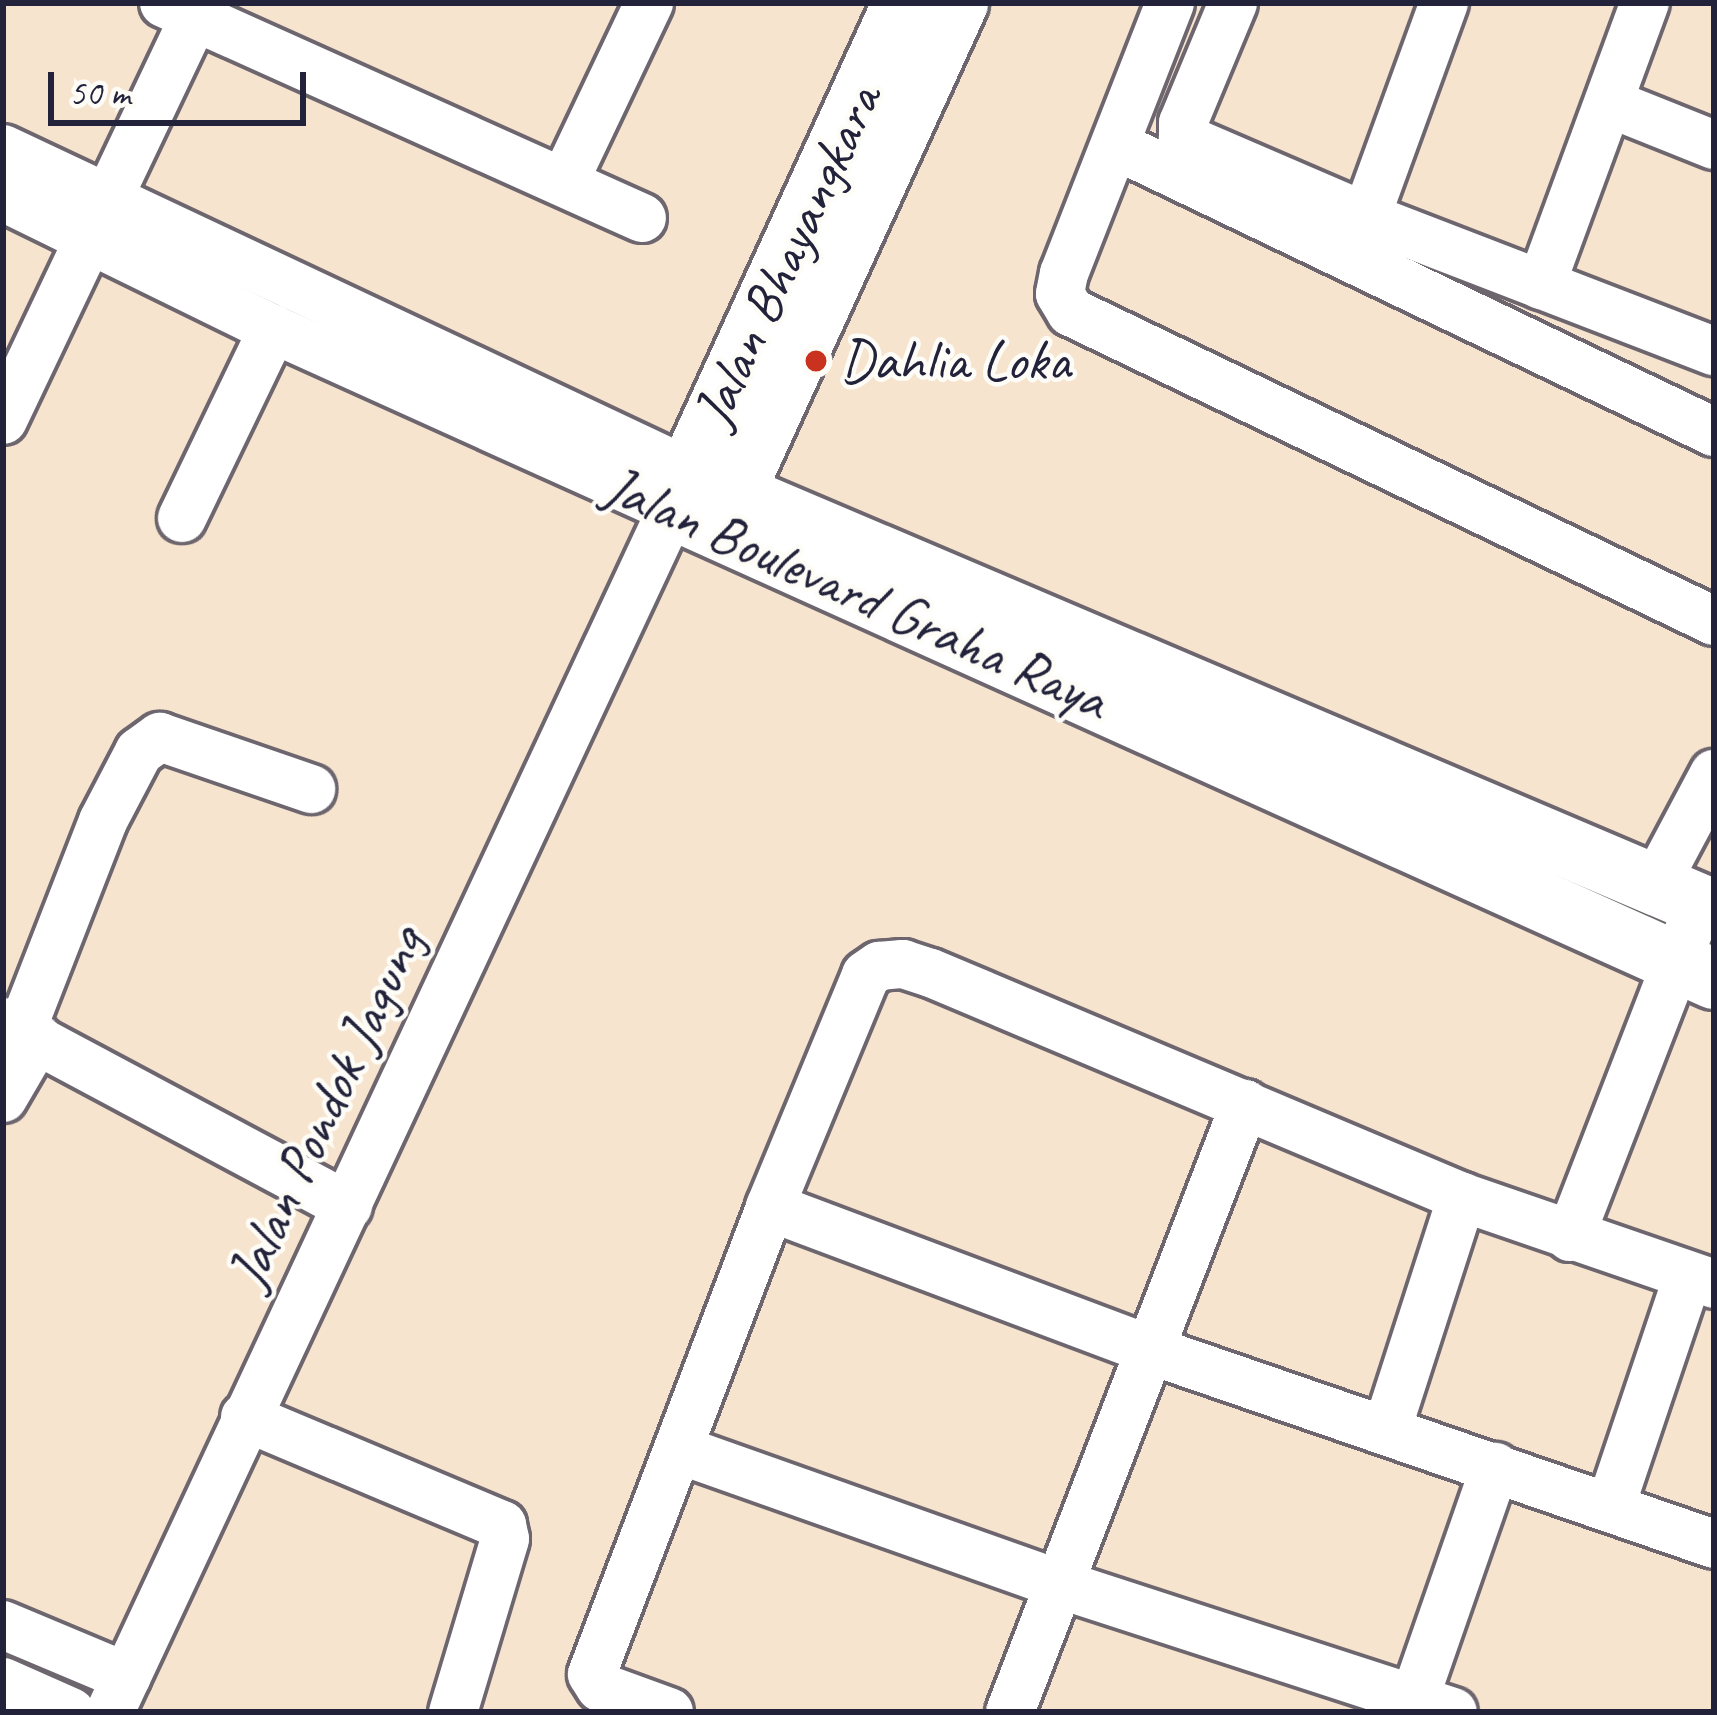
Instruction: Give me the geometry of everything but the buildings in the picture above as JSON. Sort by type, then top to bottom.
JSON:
[{"type":"main road","name":"Jalan Bhayangkara","points":[[693,512],[903,3]]},
{"type":"main road","name":"Jalan Bhayangkara","points":[[693,512],[958,3]]},
{"type":"main road","name":"Jalan Boulevard Graha Raya","points":[[693,512],[1696,896]]},
{"type":"main road","name":"Jalan Boulevard Graha Raya","points":[[693,512],[1693,971]]},
{"type":"street","points":[[565,180],[649,3]]},
{"type":"street","points":[[1170,3],[1118,146],[1064,273],[1060,294],[1071,312],[1714,621]]},
{"type":"street","points":[[1233,3],[1183,123],[1183,138],[1366,217],[1714,351]]},
{"type":"street","points":[[1366,217],[1444,3]]},
{"type":"street","points":[[1541,285],[1645,3]]},
{"type":"street","points":[[3,420],[102,217],[186,8],[642,218]]},
{"type":"street","points":[[1609,103],[1714,145]]},
{"type":"street","points":[[1118,146],[1714,432]]},
{"type":"street","name":"Jalan Boulevard Graha Raya","points":[[3,148],[273,329],[693,512]]},
{"type":"street","name":"Jalan Boulevard Graha Raya","points":[[3,196],[102,217],[693,512]]},
{"type":"street","points":[[182,518],[273,329]]},
{"type":"street","name":"Jalan Pondok Jagung","points":[[118,1695],[244,1417],[693,512]]},
{"type":"street","points":[[3,1098],[21,1029],[103,821],[140,752],[160,737],[311,789]]},
{"type":"street","points":[[1570,1237],[1693,971],[1696,896],[1714,773]]},
{"type":"street","points":[[669,1712],[600,1687],[592,1674],[770,1208],[866,975],[879,966],[904,964],[931,973],[1462,1197],[1701,1280],[1610,1508]]},
{"type":"street","points":[[21,1029],[348,1206]]},
{"type":"street","points":[[1010,1712],[1245,1104]]},
{"type":"street","points":[[1387,1430],[1462,1197]]},
{"type":"street","points":[[770,1208],[1150,1350],[1714,1544]]},
{"type":"street","points":[[244,1417],[502,1525],[506,1539],[454,1712]]},
{"type":"street","points":[[680,1450],[1059,1585],[1434,1706],[1495,1468]]},
{"type":"street","points":[[3,1625],[118,1695]]},
{"type":"street","points":[[3,1682],[71,1712]]},
{"type":"place","name":"Dahlia Loka","points":[[816,361]]}]
